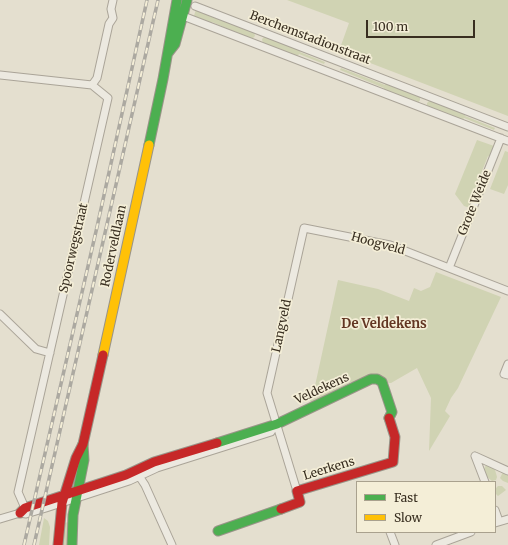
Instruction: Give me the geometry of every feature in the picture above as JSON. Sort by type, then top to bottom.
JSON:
[{"type":"street","points":[[0,75],[92,85],[97,78],[109,24],[113,18],[111,8],[113,0]]},
{"type":"street","points":[[177,0],[189,3]]},
{"type":"street","name":"Roderveldlaan","points":[[58,545],[60,500],[83,444],[168,53],[175,44],[178,14],[177,0]]},
{"type":"street","name":"Roderveldlaan","points":[[178,14],[189,3]]},
{"type":"street","name":"Berchemstadionstraat","points":[[189,3],[508,127]]},
{"type":"street","name":"Berchemstadionstraat","points":[[178,14],[505,140]]},
{"type":"street","points":[[256,43],[260,31]]},
{"type":"street","name":"Spoorwegstraat","points":[[22,509],[18,492],[108,98],[92,85]]},
{"type":"street","points":[[421,108],[426,96]]},
{"type":"street","name":"Grote Weide","points":[[449,268],[505,140]]},
{"type":"street","name":"Hoogveld","points":[[304,228],[390,245],[508,291]]},
{"type":"street","name":"Langveld","points":[[297,491],[267,393],[304,228]]},
{"type":"street","points":[[0,314],[36,349],[50,353]]},
{"type":"street","points":[[508,364],[504,374],[508,376]]},
{"type":"street","name":"Veldekens","points":[[22,509],[60,500],[138,473],[154,462],[218,445],[276,424],[371,379],[378,380],[383,384],[392,412],[390,419],[395,437],[394,462]]},
{"type":"street","name":"Roderveldlaan","points":[[72,545],[73,514],[84,460],[83,444]]},
{"type":"street","points":[[485,481],[475,456],[508,471]]},
{"type":"street","name":"Leerkens","points":[[218,531],[300,502],[297,491],[394,462]]},
{"type":"street","points":[[138,473],[145,485],[172,545]]},
{"type":"street","points":[[0,519],[22,509]]},
{"type":"street","points":[[497,522],[508,519]]},
{"type":"street","points":[[390,533],[395,545]]},
{"type":"street","points":[[436,545],[468,533]]},
{"type":"green space","points":[[287,0],[508,0],[508,116],[339,51],[349,23]]},
{"type":"green space","points":[[196,9],[254,32],[255,36],[252,39],[212,22],[211,24],[199,19],[194,16]]},
{"type":"green space","points":[[265,36],[301,49],[300,52],[325,62],[324,64],[299,54],[297,57],[263,44],[262,39]]},
{"type":"green space","points":[[341,68],[385,85],[386,82],[420,97],[420,100],[418,103],[383,91],[384,88],[340,70]]},
{"type":"green space","points":[[430,100],[466,113],[465,116],[495,128],[494,130],[464,118],[462,121],[427,106],[427,103]]},
{"type":"green space","points":[[477,140],[494,146],[490,157],[488,156],[470,201],[470,208],[464,206],[455,194]]},
{"type":"green space","points":[[505,151],[508,152],[508,185],[504,194],[490,189]]},
{"type":"green space","points":[[436,272],[501,297],[458,388],[445,411],[450,416],[429,451],[431,398],[417,368],[391,383],[351,382],[311,403],[309,397],[313,395],[338,280],[378,289],[409,301],[414,288],[421,291],[430,287]]},
{"type":"green space","points":[[486,465],[493,467],[495,470],[497,477],[496,480],[492,481],[486,476],[484,469]]},
{"type":"green space","points":[[503,472],[508,473],[508,483],[500,478]]},
{"type":"green space","points":[[498,486],[502,486],[506,490],[498,496],[496,494],[496,488]]},
{"type":"green space","points":[[44,518],[48,521],[50,527],[49,545],[39,545]]},
{"type":"green space","points":[[68,522],[68,545],[62,545],[62,524]]},
{"type":"railway","points":[[24,545],[97,227],[147,0]]},
{"type":"railway","points":[[34,545],[158,0]]},
{"type":"traffic: fast","points":[[149,145],[163,79],[177,0]]},
{"type":"traffic: fast","points":[[168,53],[175,44],[187,0]]},
{"type":"traffic: fast","points":[[217,443],[277,424],[371,379],[377,379],[382,382],[392,412],[389,418]]},
{"type":"traffic: fast","points":[[72,545],[73,515],[84,460],[83,444]]},
{"type":"traffic: fast","points":[[218,531],[281,509]]},
{"type":"traffic: slow","points":[[103,355],[149,145]]},
{"type":"traffic: jam","points":[[58,545],[62,503],[76,458],[83,444],[103,355]]},
{"type":"traffic: jam","points":[[281,509],[300,502],[297,491],[393,462],[395,437],[389,418]]},
{"type":"traffic: jam","points":[[20,513],[25,508],[126,475],[154,462],[217,443]]},
{"type":"district","name":"De Veldekens","points":[[384,324]]}]
